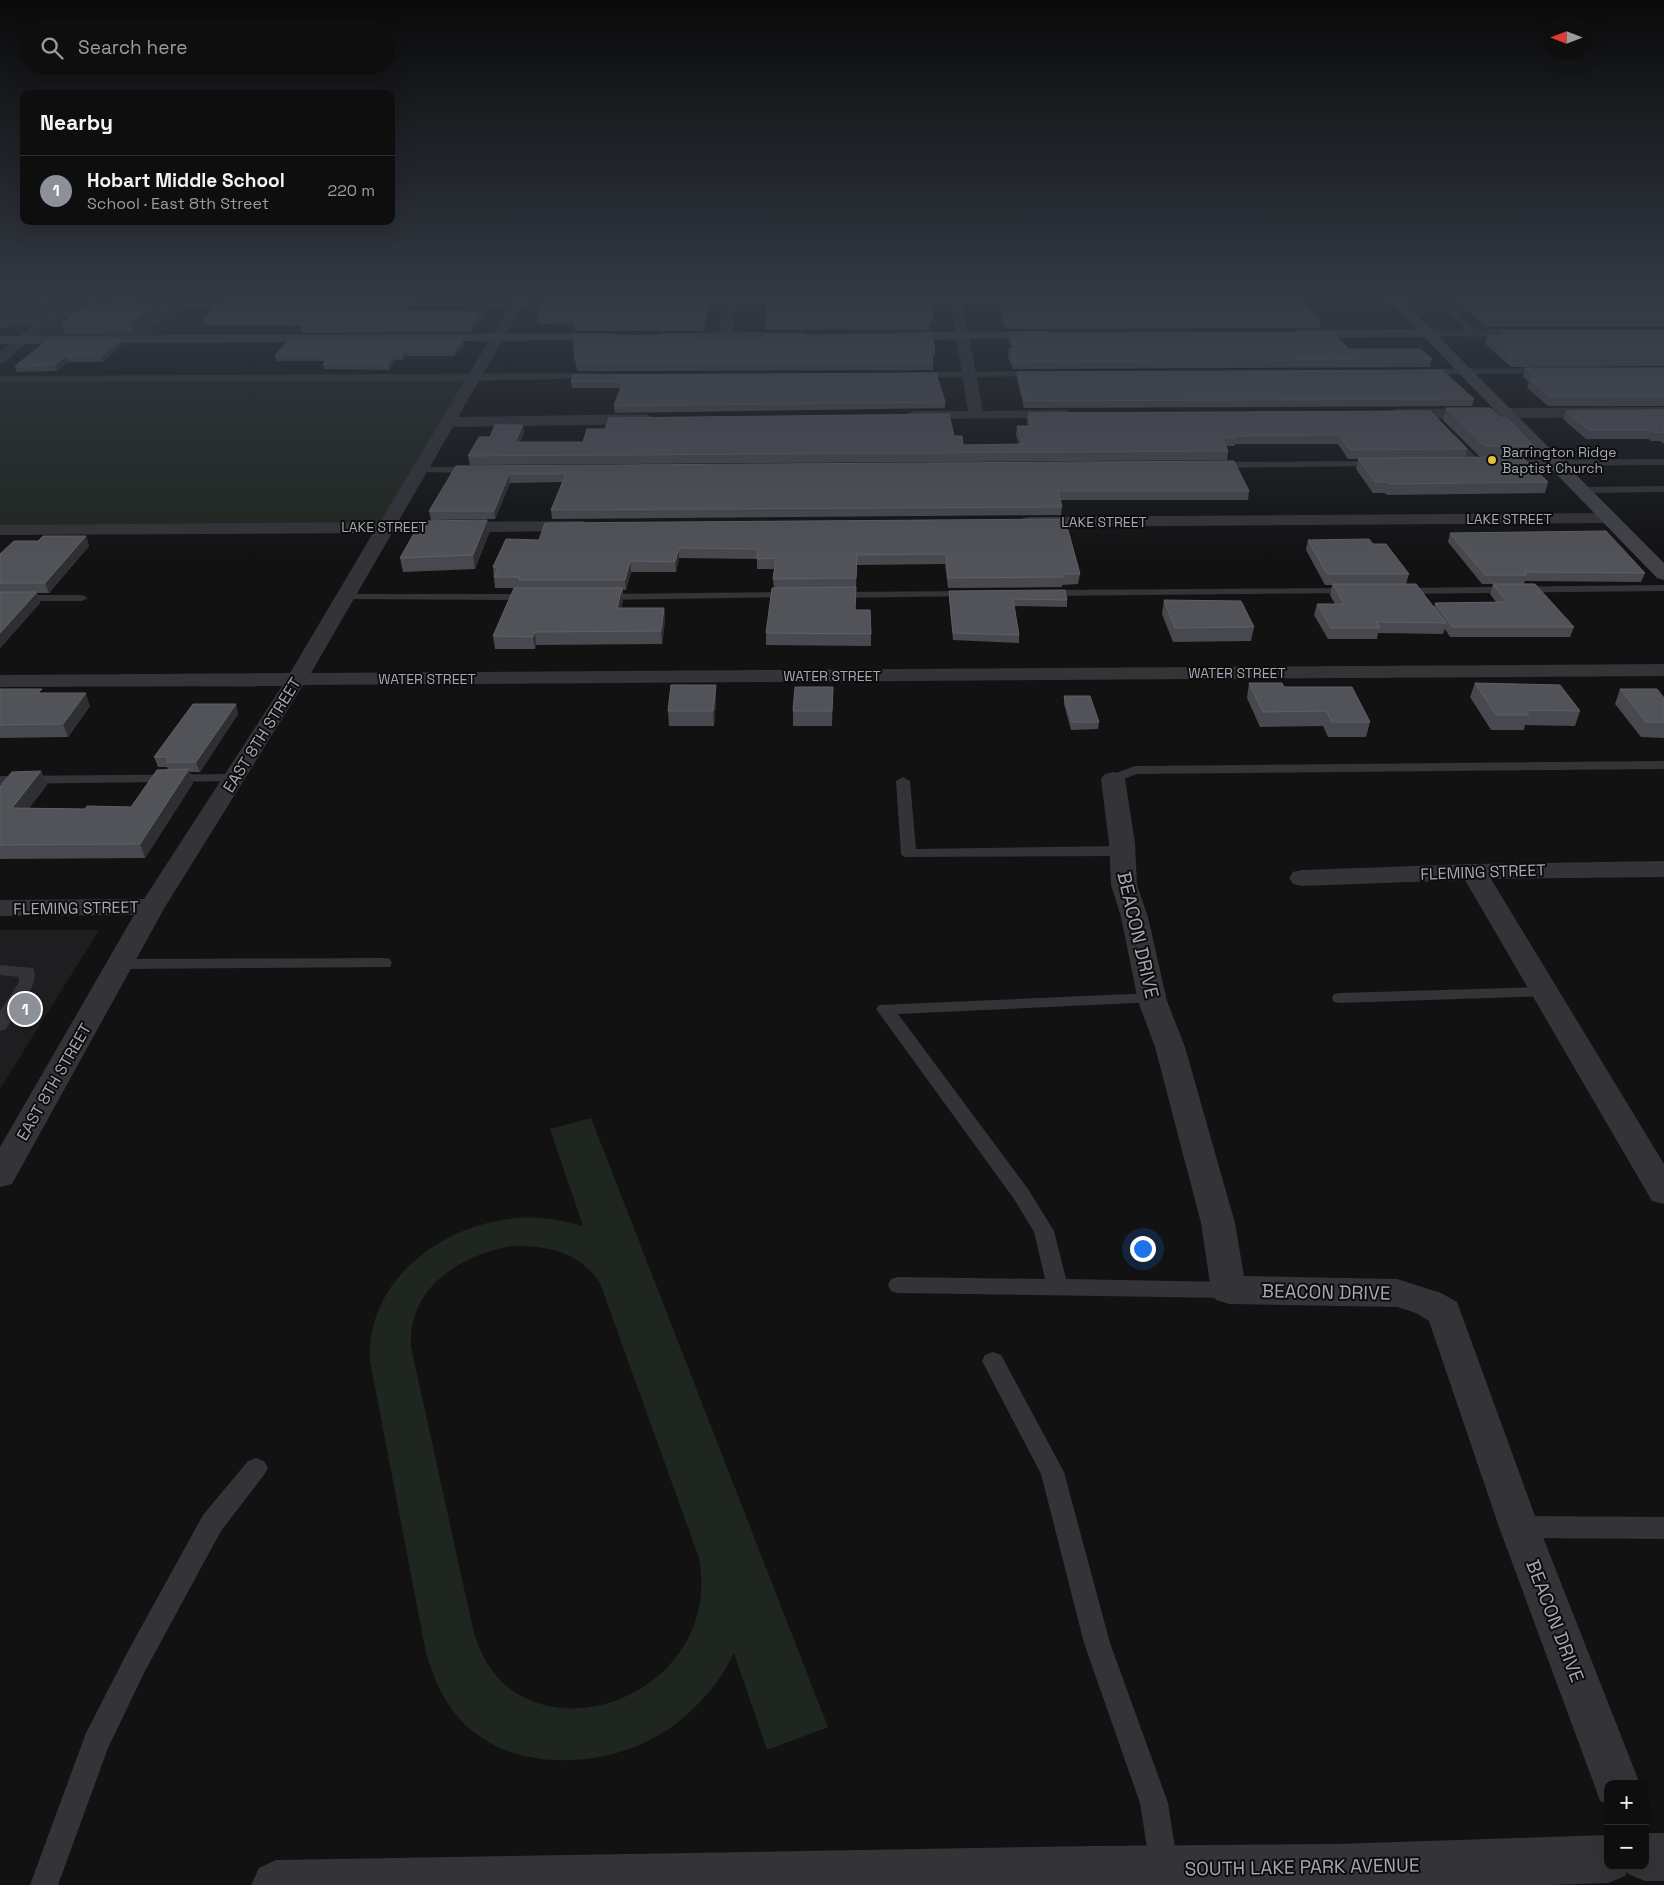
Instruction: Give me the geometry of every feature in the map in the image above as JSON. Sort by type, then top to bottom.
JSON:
[{"type":"main road","points":[[1476,382],[1664,574]]},
{"type":"street","name":"EAST 8TH STREET","points":[[0,1175],[122,964],[152,907],[296,680],[472,382]]},
{"type":"street","points":[[970,382],[976,415]]},
{"type":"street","points":[[1381,414],[1437,421],[1508,413],[1664,412]]},
{"type":"street","points":[[896,416],[1084,415]]},
{"type":"street","points":[[449,422],[658,419]]},
{"type":"street","name":"LAKE STREET","points":[[1012,522],[1609,518]]},
{"type":"street","name":"LAKE STREET","points":[[0,530],[595,526]]},
{"type":"street","name":"WATER STREET","points":[[0,681],[1664,670]]},
{"type":"street","name":"BEACON DRIVE","points":[[1113,779],[1122,852],[1121,866],[1125,887],[1135,920],[1152,998],[1163,1033],[1170,1047],[1218,1223],[1229,1290],[1397,1293],[1428,1303],[1444,1312],[1520,1528],[1615,1780]]},
{"type":"street","name":"FLEMING STREET","points":[[1302,878],[1473,872],[1664,869]]},
{"type":"street","points":[[1473,872],[1664,1192]]},
{"type":"street","name":"FLEMING STREET","points":[[0,908],[152,907]]},
{"type":"street","points":[[1649,1857],[1664,1857]]},
{"type":"street","name":"SOUTH LAKE PARK AVENUE","points":[[276,1885],[1335,1868],[1604,1859]]},
{"type":"lane","points":[[1437,421],[1482,463],[1664,462]]},
{"type":"lane","points":[[1198,465],[1387,464]]},
{"type":"lane","points":[[420,470],[490,470]]},
{"type":"lane","points":[[1581,490],[1664,489]]},
{"type":"lane","points":[[1390,591],[1664,588]]},
{"type":"lane","points":[[1034,594],[1370,591]]},
{"type":"lane","points":[[823,595],[986,594]]},
{"type":"lane","points":[[593,596],[804,595]]},
{"type":"lane","points":[[345,597],[546,597]]},
{"type":"lane","points":[[0,598],[82,598]]},
{"type":"lane","points":[[1113,779],[1135,770],[1664,765]]},
{"type":"lane","points":[[0,780],[234,778]]},
{"type":"lane","points":[[903,780],[909,854],[1122,852]]},
{"type":"lane","points":[[122,964],[384,963]]},
{"type":"lane","points":[[0,970],[27,972],[27,982],[0,1025]]},
{"type":"lane","points":[[1340,998],[1544,992]]},
{"type":"lane","points":[[1058,1288],[1044,1232],[1022,1194],[885,1009],[1152,998]]},
{"type":"lane","points":[[898,1285],[1229,1290]]},
{"type":"lane","points":[[993,1361],[1052,1472],[1097,1642],[1154,1803],[1165,1870]]},
{"type":"lane","points":[[44,1885],[96,1743],[136,1662],[212,1523],[256,1468]]},
{"type":"lane","points":[[1520,1528],[1664,1528]]},
{"type":"shaded area","points":[[0,382],[467,382],[383,524],[0,528]]},
{"type":"shaded area","points":[[0,930],[99,930],[0,1089]]},
{"type":"shaded area","points":[[591,1118],[828,1727],[767,1750],[734,1653],[715,1684],[683,1718],[659,1735],[631,1748],[601,1757],[569,1760],[538,1758],[508,1751],[481,1737],[458,1717],[447,1702],[439,1686],[426,1653],[370,1361],[372,1333],[380,1307],[393,1284],[411,1264],[432,1248],[456,1234],[481,1225],[527,1217],[546,1218],[583,1226],[550,1129]],"holes":[[[511,1246],[550,1249],[573,1257],[592,1272],[600,1283],[699,1558],[699,1609],[680,1652],[649,1683],[610,1703],[567,1708],[527,1699],[494,1673],[473,1629],[411,1347],[412,1326],[418,1308],[427,1292],[440,1278],[455,1267],[491,1251]]]},
{"type":"building","points":[[623,382],[939,382],[945,402],[614,406]]},
{"type":"building","points":[[1020,382],[1455,382],[1474,399],[1025,401]]},
{"type":"building","points":[[1533,382],[1664,382],[1664,397],[1550,397]]},
{"type":"building","points":[[1446,408],[1490,408],[1501,418],[1507,418],[1534,446],[1484,446]]},
{"type":"building","points":[[1664,410],[1664,433],[1652,430],[1589,430],[1566,411]]},
{"type":"building","points":[[1430,411],[1467,449],[1350,450],[1339,435],[1235,436],[1236,438],[1222,438],[1228,451],[468,456],[479,437],[490,437],[495,425],[523,425],[515,442],[583,442],[587,429],[605,429],[609,418],[949,414],[954,436],[962,436],[963,445],[1023,444],[1017,426],[1031,426],[1028,413]]},
{"type":"building","points":[[1522,457],[1548,482],[1389,484],[1387,482],[1375,482],[1358,458]]},
{"type":"building","points":[[1234,461],[1249,491],[1058,491],[1062,507],[551,510],[566,474],[509,474],[494,511],[429,511],[456,466]]},
{"type":"building","points":[[1065,519],[1080,574],[1063,574],[1063,577],[948,578],[946,554],[857,555],[856,578],[773,579],[776,558],[757,559],[757,549],[679,548],[675,562],[630,561],[625,580],[519,580],[520,577],[494,577],[498,567],[493,567],[506,539],[539,540],[545,523]]},
{"type":"building","points":[[487,520],[473,555],[400,558],[421,521]]},
{"type":"building","points":[[1606,531],[1645,573],[1524,572],[1527,575],[1485,575],[1450,533]]},
{"type":"building","points":[[43,536],[86,536],[45,583],[0,583],[0,554],[14,541],[38,541]]},
{"type":"building","points":[[1369,539],[1373,544],[1386,544],[1409,574],[1327,574],[1308,540]]},
{"type":"building","points":[[1333,584],[1416,584],[1446,623],[1376,622],[1380,628],[1331,628],[1317,604],[1344,604]]},
{"type":"building","points":[[1493,584],[1535,584],[1574,627],[1453,627],[1435,603],[1507,602]]},
{"type":"building","points":[[856,587],[855,610],[870,610],[871,634],[766,633],[772,588]]},
{"type":"building","points":[[514,588],[622,588],[617,608],[664,608],[661,631],[535,632],[533,637],[493,636]]},
{"type":"building","points":[[1065,590],[1067,600],[1013,599],[1019,635],[953,633],[949,591]]},
{"type":"building","points":[[0,592],[37,592],[0,633]]},
{"type":"building","points":[[1164,600],[1241,601],[1254,627],[1175,628]]},
{"type":"building","points":[[1249,683],[1282,683],[1284,687],[1352,687],[1370,722],[1332,722],[1326,711],[1263,712]]},
{"type":"building","points":[[1475,683],[1560,685],[1580,711],[1525,710],[1529,715],[1496,715]]},
{"type":"building","points":[[671,685],[716,685],[713,711],[668,711]]},
{"type":"building","points":[[795,687],[833,687],[832,711],[793,711]]},
{"type":"building","points":[[0,689],[42,689],[38,693],[86,693],[63,724],[0,725]]},
{"type":"building","points":[[1620,689],[1657,689],[1664,698],[1664,722],[1646,722]]},
{"type":"building","points":[[1064,696],[1090,696],[1099,722],[1072,722]]},
{"type":"building","points":[[193,704],[236,704],[196,762],[166,762],[169,757],[154,757]]},
{"type":"building","points":[[189,769],[140,844],[0,845],[0,786],[12,772],[41,771],[12,808],[85,809],[87,806],[131,807],[157,770]]},
{"type":"place","name":"Barrington Ridge Baptist Church","points":[[1492,460]]},
{"type":"place","name":"Hobart Middle School","points":[[25,1009]]}]
